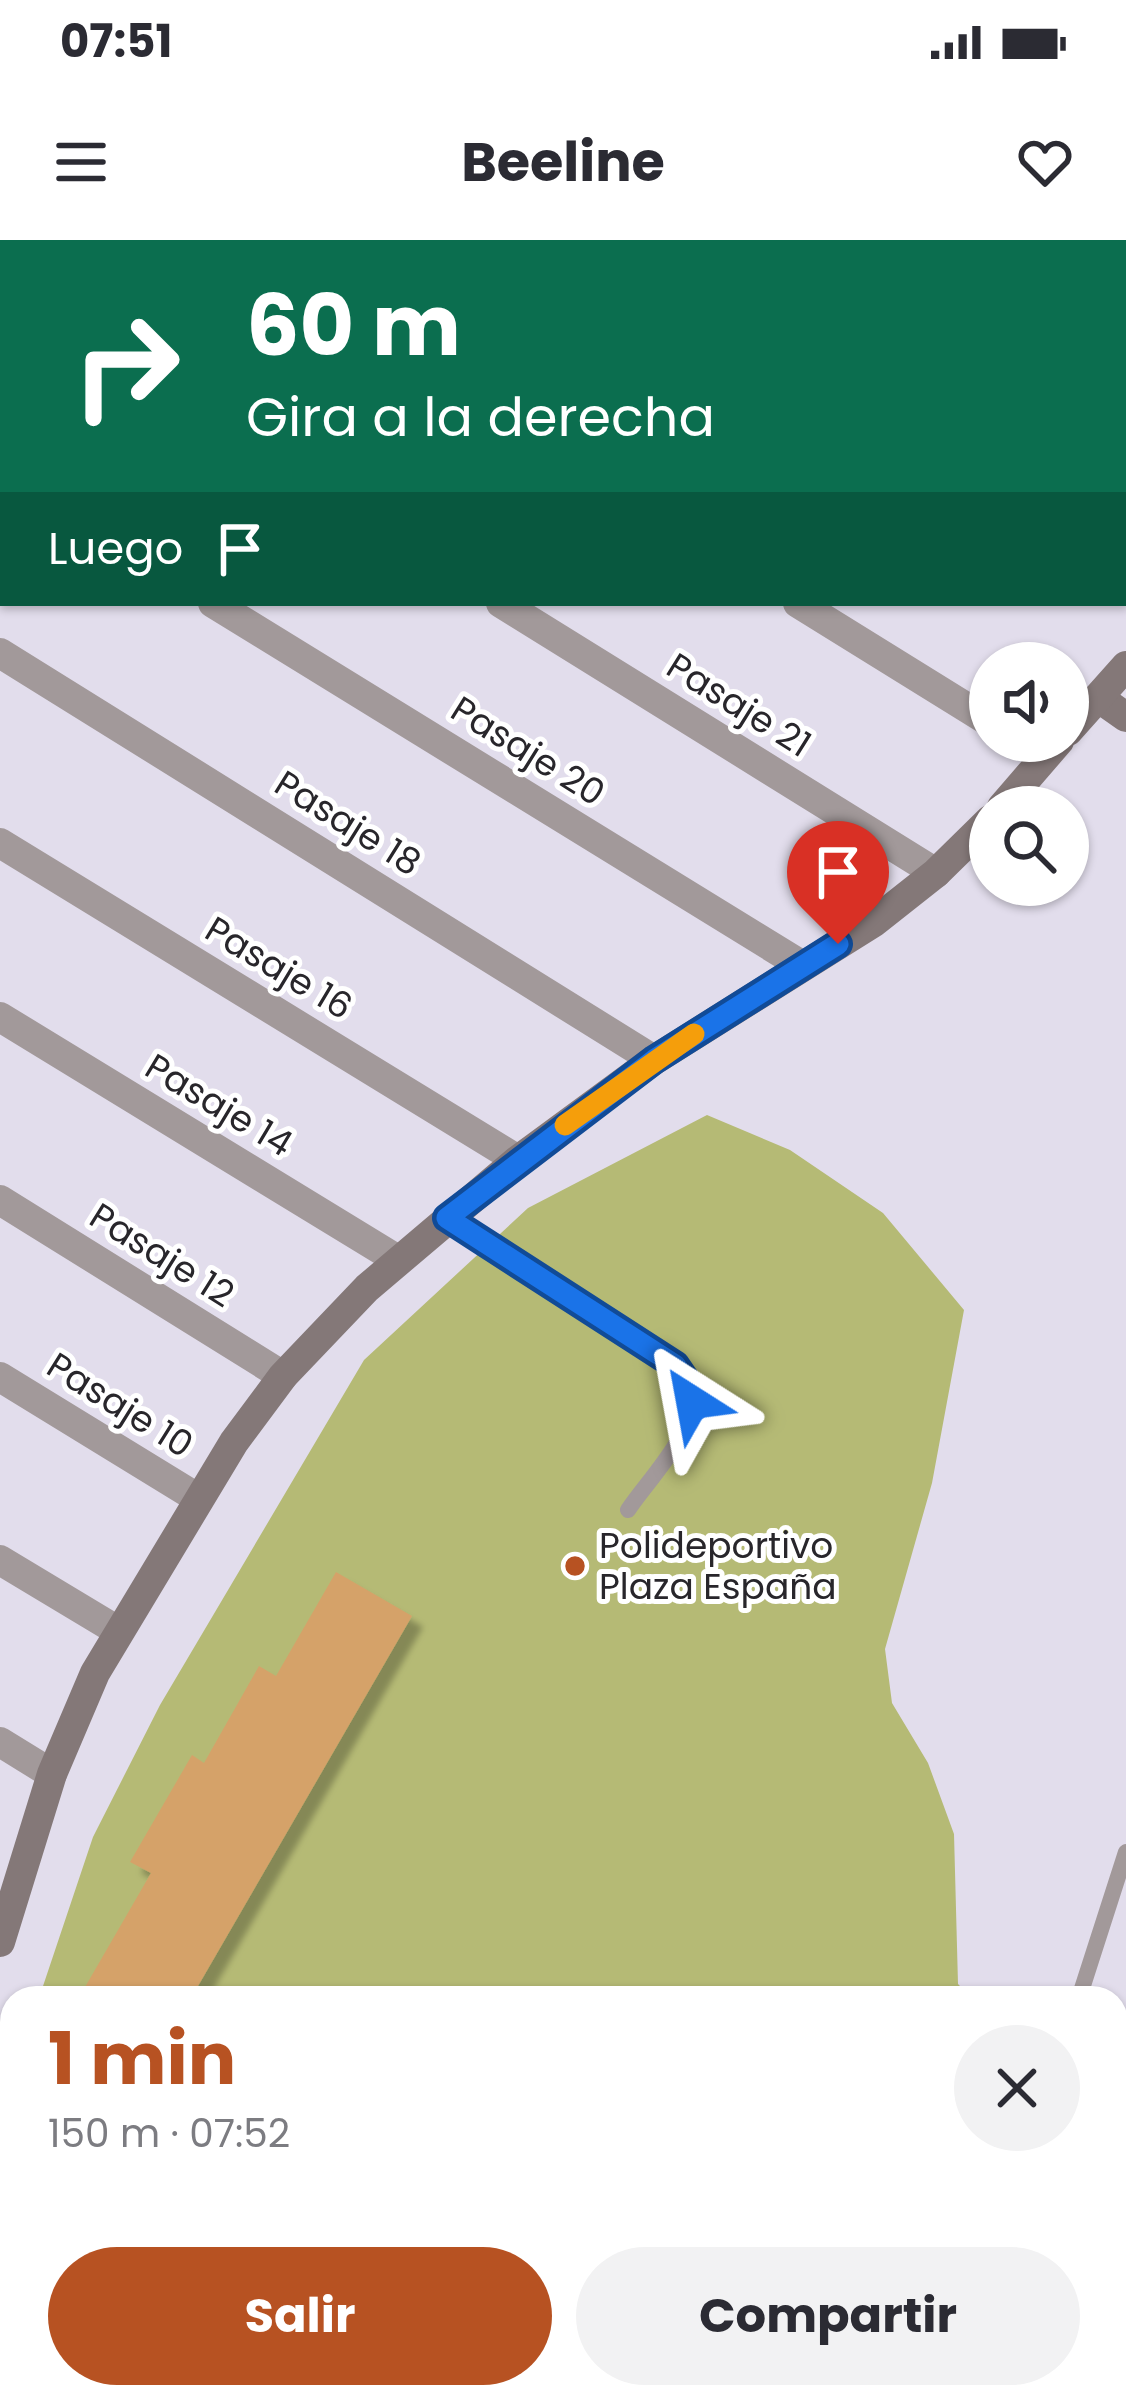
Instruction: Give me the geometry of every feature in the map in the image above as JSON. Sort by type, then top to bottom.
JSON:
[{"type":"street","name":"Pasaje 20","points":[[218,606],[803,966]]},
{"type":"street","name":"Pasaje 21","points":[[506,606],[936,873]]},
{"type":"street","points":[[803,606],[969,709]]},
{"type":"street","name":"Pasaje 18","points":[[0,653],[654,1060]]},
{"type":"street","points":[[1089,709],[1126,666]]},
{"type":"street","points":[[1099,698],[1126,717]]},
{"type":"street","points":[[2,1930],[52,1774],[95,1673],[234,1442],[283,1376],[337,1316],[518,1160],[654,1060],[874,922],[969,841]]},
{"type":"street","name":"Pasaje 16","points":[[0,843],[518,1160]]},
{"type":"street","name":"Pasaje 14","points":[[0,1017],[398,1260]]},
{"type":"street","name":"Pasaje 12","points":[[0,1200],[283,1376]]},
{"type":"street","name":"Pasaje 10","points":[[0,1377],[199,1499]]},
{"type":"street","points":[[0,1560],[118,1631]]},
{"type":"street","points":[[0,1742],[52,1774]]},
{"type":"lane","points":[[447,1218],[675,1365],[688,1384],[692,1402],[680,1435],[628,1510]]},
{"type":"lane","points":[[1083,1986],[1126,1852]]},
{"type":"green space","name":"Polideportivo Plaza España","points":[[707,1115],[790,1150],[883,1213],[964,1310],[932,1483],[885,1649],[892,1703],[928,1763],[954,1834],[960,1986],[43,1986],[93,1837],[160,1705],[364,1360],[528,1208]]},
{"type":"building","points":[[336,1572],[412,1616],[198,1986],[86,1986],[151,1873],[130,1862],[192,1755],[204,1763],[259,1666],[276,1676]]},
{"type":"slow traffic","points":[[565,1125],[694,1034]]},
{"type":"place","name":"Polideportivo Plaza España","points":[[575,1566]]},
{"type":"route","points":[[692,1402],[688,1384],[675,1365],[447,1218],[654,1060],[838,944]]}]
